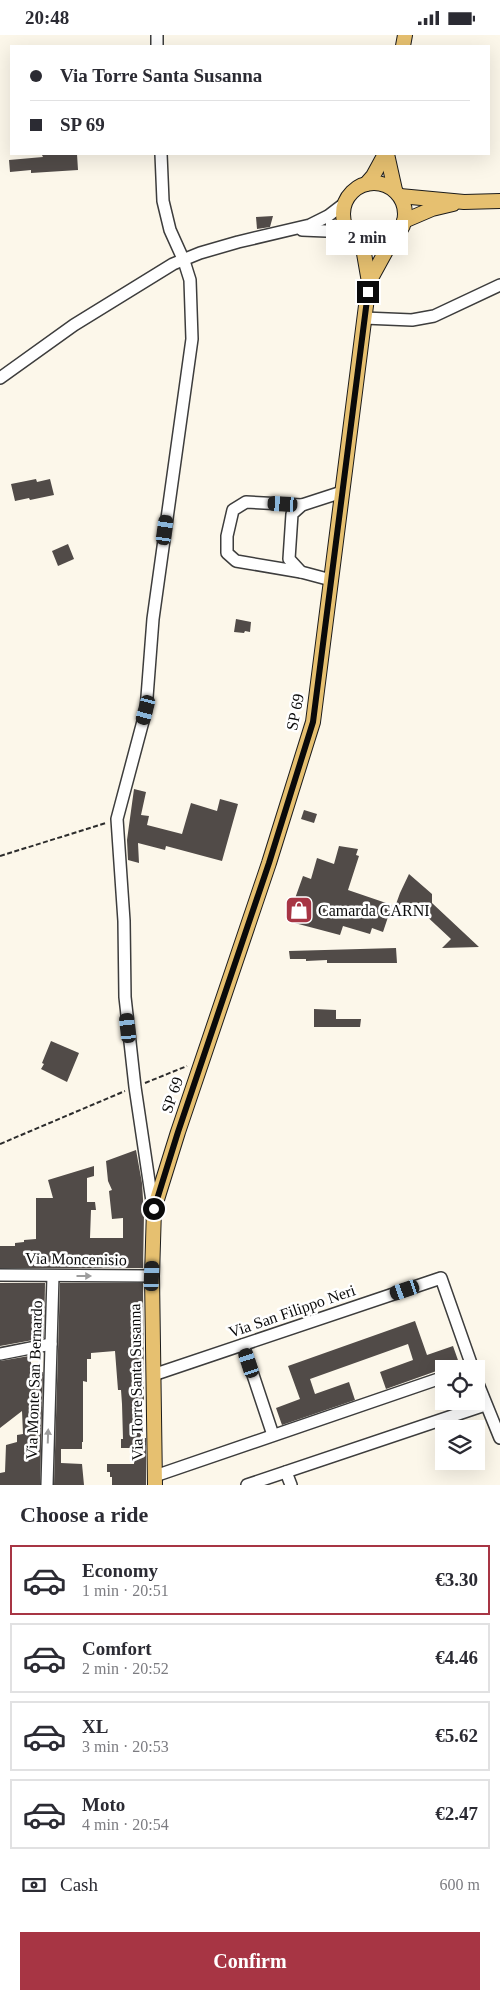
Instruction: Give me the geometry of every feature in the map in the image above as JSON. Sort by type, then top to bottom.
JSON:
[{"type":"main road","points":[[385,155],[373,176],[366,184],[354,191],[346,203],[344,218],[350,232],[362,242],[383,243],[393,238]]},
{"type":"main road","points":[[369,282],[393,238],[400,231],[404,221],[404,204],[397,193],[386,155]]},
{"type":"main road","points":[[366,184],[381,183],[397,193],[464,202],[500,201]]},
{"type":"main road","points":[[404,221],[432,209],[464,202]]},
{"type":"main road","points":[[362,242],[369,282]]},
{"type":"main road","name":"SP 69","points":[[178,1132],[269,863],[313,722],[369,282]]},
{"type":"main road","name":"Via Torre Santa Susanna","points":[[155,1480],[152,1276],[154,1209],[178,1132]]},
{"type":"street","points":[[154,1209],[135,1087],[125,997],[124,921],[117,819],[146,710],[153,619],[192,339],[190,280],[170,230],[163,201],[161,155]]},
{"type":"street","points":[[0,378],[74,325],[173,264],[200,253],[238,242],[292,230],[328,216],[346,203]]},
{"type":"street","points":[[292,230],[350,232]]},
{"type":"street","points":[[364,318],[412,319],[434,316],[500,285]]},
{"type":"street","points":[[331,580],[301,572],[236,561],[227,553],[227,536],[233,510],[246,502],[302,505],[342,492]]},
{"type":"street","points":[[301,572],[289,559],[292,514],[302,505]]},
{"type":"street","name":"Via Moncenisio","points":[[0,1275],[152,1276]]},
{"type":"street","name":"Via Monte San Bernardo","points":[[47,1485],[53,1276]]},
{"type":"street","name":"Via San Filippo Neri","points":[[154,1375],[441,1278],[467,1360]]},
{"type":"street","points":[[0,1354],[51,1344]]},
{"type":"street","points":[[243,1345],[273,1435]]},
{"type":"street","points":[[155,1480],[273,1435],[435,1380]]},
{"type":"street","points":[[485,1405],[500,1438]]},
{"type":"street","points":[[247,1485],[470,1410]]},
{"type":"street","points":[[286,1472],[291,1485]]},
{"type":"path","points":[[0,856],[104,823]]},
{"type":"path","points":[[0,1144],[202,1060]]},
{"type":"building","points":[[42,155],[77,155],[78,170],[31,173],[31,170],[10,172],[9,160],[43,157]]},
{"type":"building","points":[[273,216],[270,227],[257,229],[256,217]]},
{"type":"building","points":[[36,479],[37,482],[50,479],[54,495],[15,501],[11,484]]},
{"type":"building","points":[[68,544],[74,559],[58,566],[52,551]]},
{"type":"building","points":[[236,619],[251,622],[250,632],[234,632]]},
{"type":"building","points":[[134,789],[146,792],[141,815],[149,816],[147,825],[182,834],[191,803],[217,811],[220,799],[238,804],[222,861],[166,846],[165,850],[138,843],[139,863],[128,860],[127,840]]},
{"type":"building","points":[[304,810],[317,814],[314,823],[301,819]]},
{"type":"building","points":[[339,846],[358,849],[356,855],[359,856],[348,890],[392,905],[383,932],[372,928],[370,934],[343,926],[340,935],[287,921],[303,876],[311,879],[317,858],[334,864]]},
{"type":"building","points":[[409,874],[432,894],[432,903],[479,947],[442,948],[451,939],[421,911],[396,904]]},
{"type":"building","points":[[396,948],[397,963],[327,963],[327,960],[306,961],[306,959],[290,959],[289,951]]},
{"type":"building","points":[[314,1009],[336,1010],[336,1019],[361,1019],[360,1027],[314,1027]]},
{"type":"building","points":[[51,1041],[79,1053],[67,1082],[41,1069]]},
{"type":"building","points":[[136,1150],[142,1183],[144,1215],[143,1268],[0,1268],[0,1246],[15,1246],[15,1243],[24,1242],[24,1240],[36,1239],[36,1198],[53,1198],[48,1180],[94,1166],[94,1176],[87,1178],[87,1202],[95,1202],[96,1210],[91,1210],[90,1238],[123,1238],[123,1218],[112,1219],[109,1191],[112,1190],[108,1181],[106,1161]]},
{"type":"building","points":[[0,1283],[45,1283],[44,1338],[0,1346]]},
{"type":"building","points":[[60,1283],[143,1283],[144,1405],[140,1405],[141,1438],[146,1438],[146,1485],[112,1485],[112,1477],[110,1477],[110,1472],[107,1472],[107,1464],[134,1464],[134,1448],[121,1448],[121,1439],[123,1439],[122,1404],[121,1390],[118,1390],[115,1351],[91,1353],[91,1359],[87,1359],[87,1382],[83,1381],[82,1449],[61,1449],[61,1463],[82,1464],[84,1485],[54,1485]]},
{"type":"building","points":[[415,1321],[427,1355],[453,1346],[458,1360],[435,1360],[435,1372],[386,1389],[380,1372],[413,1360],[408,1344],[310,1379],[315,1394],[349,1382],[355,1400],[282,1425],[276,1408],[300,1399],[288,1366]]},
{"type":"building","points":[[29,1356],[33,1369],[36,1368],[36,1373],[43,1372],[40,1485],[0,1485],[0,1473],[5,1472],[6,1445],[17,1442],[17,1435],[23,1434],[22,1411],[0,1428],[0,1361]]},
{"type":"place","name":"Camarda CARNI","points":[[299,910]]},
{"type":"route","points":[[154,1209],[178,1132],[269,863],[313,722],[368,292]]}]
